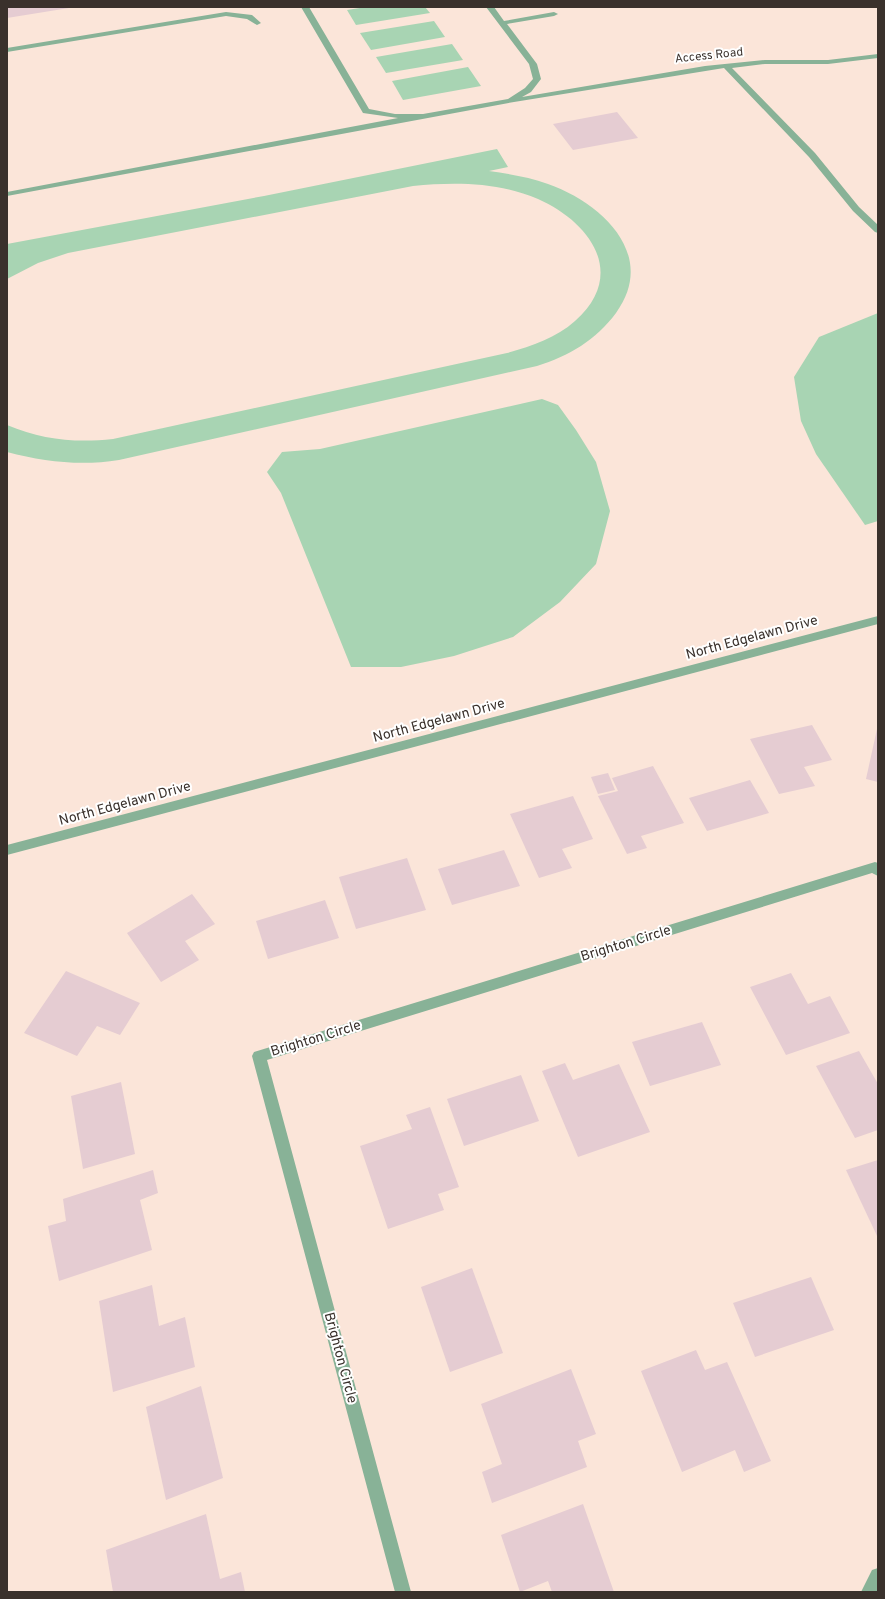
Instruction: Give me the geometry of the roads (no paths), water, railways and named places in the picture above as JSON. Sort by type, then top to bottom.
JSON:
[{"type":"street","points":[[306,7],[366,111],[395,116],[423,116]]},
{"type":"street","points":[[490,7],[533,64],[537,80],[528,90],[510,101]]},
{"type":"street","points":[[7,50],[226,14],[249,17],[257,23]]},
{"type":"street","points":[[502,23],[554,14]]},
{"type":"street","name":"Access Road","points":[[423,116],[658,74],[765,62],[828,62],[878,56]]},
{"type":"street","points":[[726,66],[812,155],[856,209],[878,230]]},
{"type":"street","points":[[7,194],[423,116]]},
{"type":"street","name":"North Edgelawn Drive","points":[[7,850],[878,620]]},
{"type":"street","name":"Brighton Circle","points":[[403,1592],[259,1056],[876,867],[878,871]]},
{"type":"street","points":[[869,1592],[878,1576]]}]
